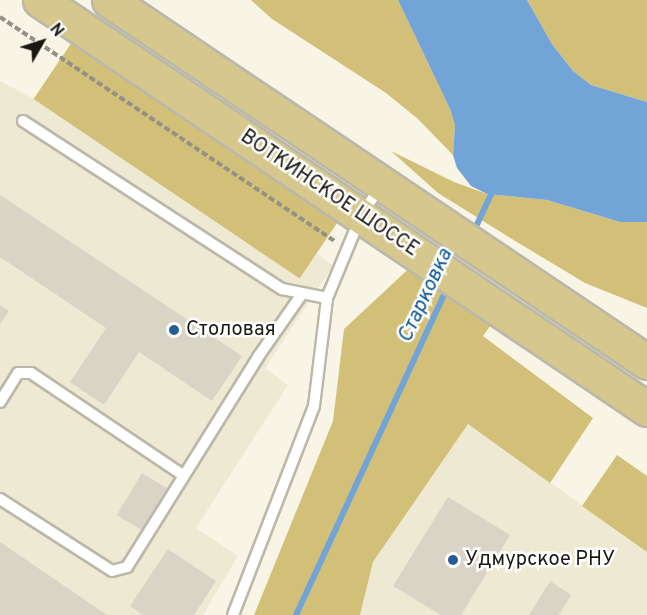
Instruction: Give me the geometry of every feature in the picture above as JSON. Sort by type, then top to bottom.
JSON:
[{"type":"main road","name":"ВОТКИНСКОЕ ШОССЕ","points":[[40,0],[647,409]]},
{"type":"main road","name":"ВОТКИНСКОЕ ШОССЕ","points":[[109,0],[647,362]]},
{"type":"lane","points":[[23,121],[282,289],[327,298]]},
{"type":"lane","points":[[233,615],[314,406],[327,298],[361,216],[382,183]]},
{"type":"lane","points":[[0,499],[112,571],[127,567],[258,357],[302,294]]},
{"type":"lane","points":[[0,402],[18,373],[30,373],[184,476]]},
{"type":"path","points":[[0,17],[348,250]]},
{"type":"shaded area","points":[[251,0],[398,0],[450,109],[455,125],[453,155],[418,119],[386,93],[272,19]]},
{"type":"shaded area","points":[[527,0],[647,0],[647,102],[591,85],[573,71],[552,44]]},
{"type":"shaded area","points":[[76,36],[342,216],[300,279],[34,99]]},
{"type":"shaded area","points":[[0,81],[34,99],[300,278],[317,253],[333,266],[265,368],[288,385],[196,528],[238,556],[203,615],[0,615]]},
{"type":"shaded area","points":[[391,151],[454,182],[487,194],[547,200],[620,222],[647,222],[647,308],[585,283],[512,239],[438,193]]},
{"type":"shaded area","points":[[417,261],[496,318],[483,336],[593,418],[550,483],[468,424],[373,562],[360,615],[254,615],[333,421],[344,329]]},
{"type":"shaded area","points":[[468,423],[647,552],[647,615],[360,615],[373,562]]},
{"type":"shaded area","points":[[617,455],[647,476],[647,552],[582,506]]},
{"type":"water","points":[[398,0],[527,0],[552,44],[573,71],[591,85],[647,102],[647,222],[620,222],[547,200],[487,194],[471,186],[457,168],[453,155],[455,125],[450,109]]},
{"type":"building","points":[[0,195],[242,356],[212,401],[139,352],[104,405],[70,382],[106,328],[0,257]]},
{"type":"building","points":[[0,305],[9,311],[0,324]]},
{"type":"building","points":[[142,473],[167,488],[142,530],[117,515]]},
{"type":"building","points":[[448,497],[510,535],[461,615],[441,615],[393,586]]},
{"type":"building","points":[[0,542],[107,615],[0,615]]},
{"type":"building","points":[[168,549],[216,581],[194,615],[143,615],[130,606]]},
{"type":"building","points":[[550,581],[571,595],[559,615],[529,615]]},
{"type":"waterway","name":"Старковка","points":[[473,233],[494,188]]},
{"type":"waterway","name":"Старковка","points":[[296,615],[448,286]]},
{"type":"place","name":"Столовая","points":[[174,330]]},
{"type":"place","name":"Удмурское РНУ","points":[[453,560]]}]
